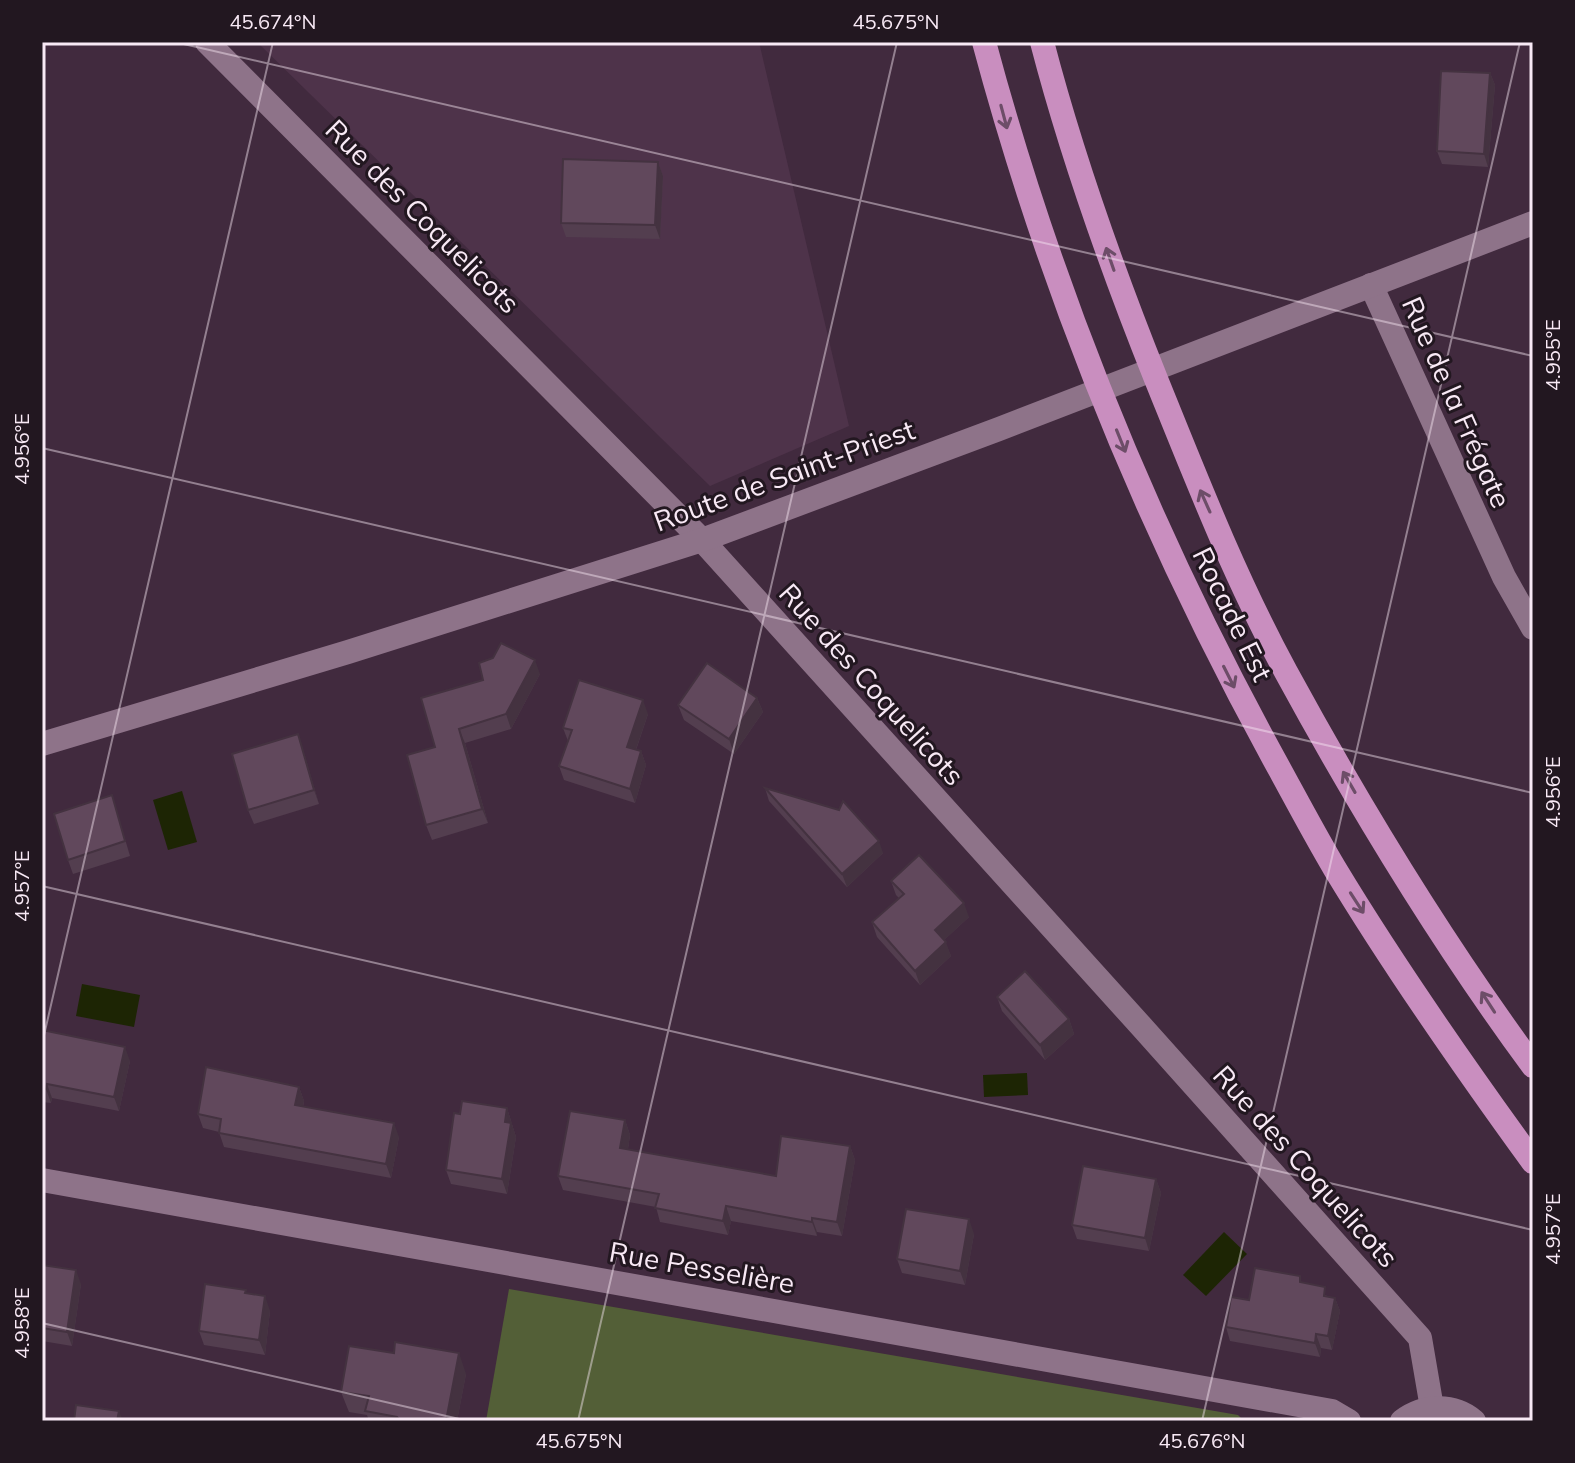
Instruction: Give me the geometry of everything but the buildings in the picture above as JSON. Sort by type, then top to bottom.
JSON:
[{"type":"highway","name":"Rocade Est","points":[[984,42],[1008,131],[1060,289],[1155,523],[1224,666],[1335,869],[1457,1057],[1533,1162]]},
{"type":"highway","name":"Rocade Est","points":[[1042,42],[1062,119],[1117,281],[1205,501],[1278,656],[1383,841],[1533,1066]]},
{"type":"street","name":"Rue des Coquelicots","points":[[207,42],[702,540],[1420,1338],[1432,1408]]},
{"type":"street","name":"Route de Saint-Priest","points":[[42,744],[348,652],[702,540],[1533,223]]},
{"type":"street","name":"Rue de la Frégate","points":[[1371,285],[1504,577],[1533,628]]},
{"type":"street","name":"Rue Pesselière","points":[[42,1180],[1300,1405],[1332,1411],[1349,1421]]},
{"type":"street","points":[[1402,1421],[1413,1413],[1432,1408],[1451,1409],[1474,1421]]},
{"type":"shaded area","points":[[257,42],[759,42],[849,426],[710,486]]},
{"type":"shaded area","points":[[182,791],[197,842],[168,850],[153,800]]},
{"type":"shaded area","points":[[82,984],[140,995],[134,1027],[76,1016]]},
{"type":"shaded area","points":[[1027,1073],[1028,1095],[984,1097],[983,1075]]},
{"type":"shaded area","points":[[1224,1232],[1247,1254],[1206,1296],[1183,1275]]},
{"type":"shaded area","points":[[509,1289],[1238,1415],[1244,1421],[486,1421]]}]
